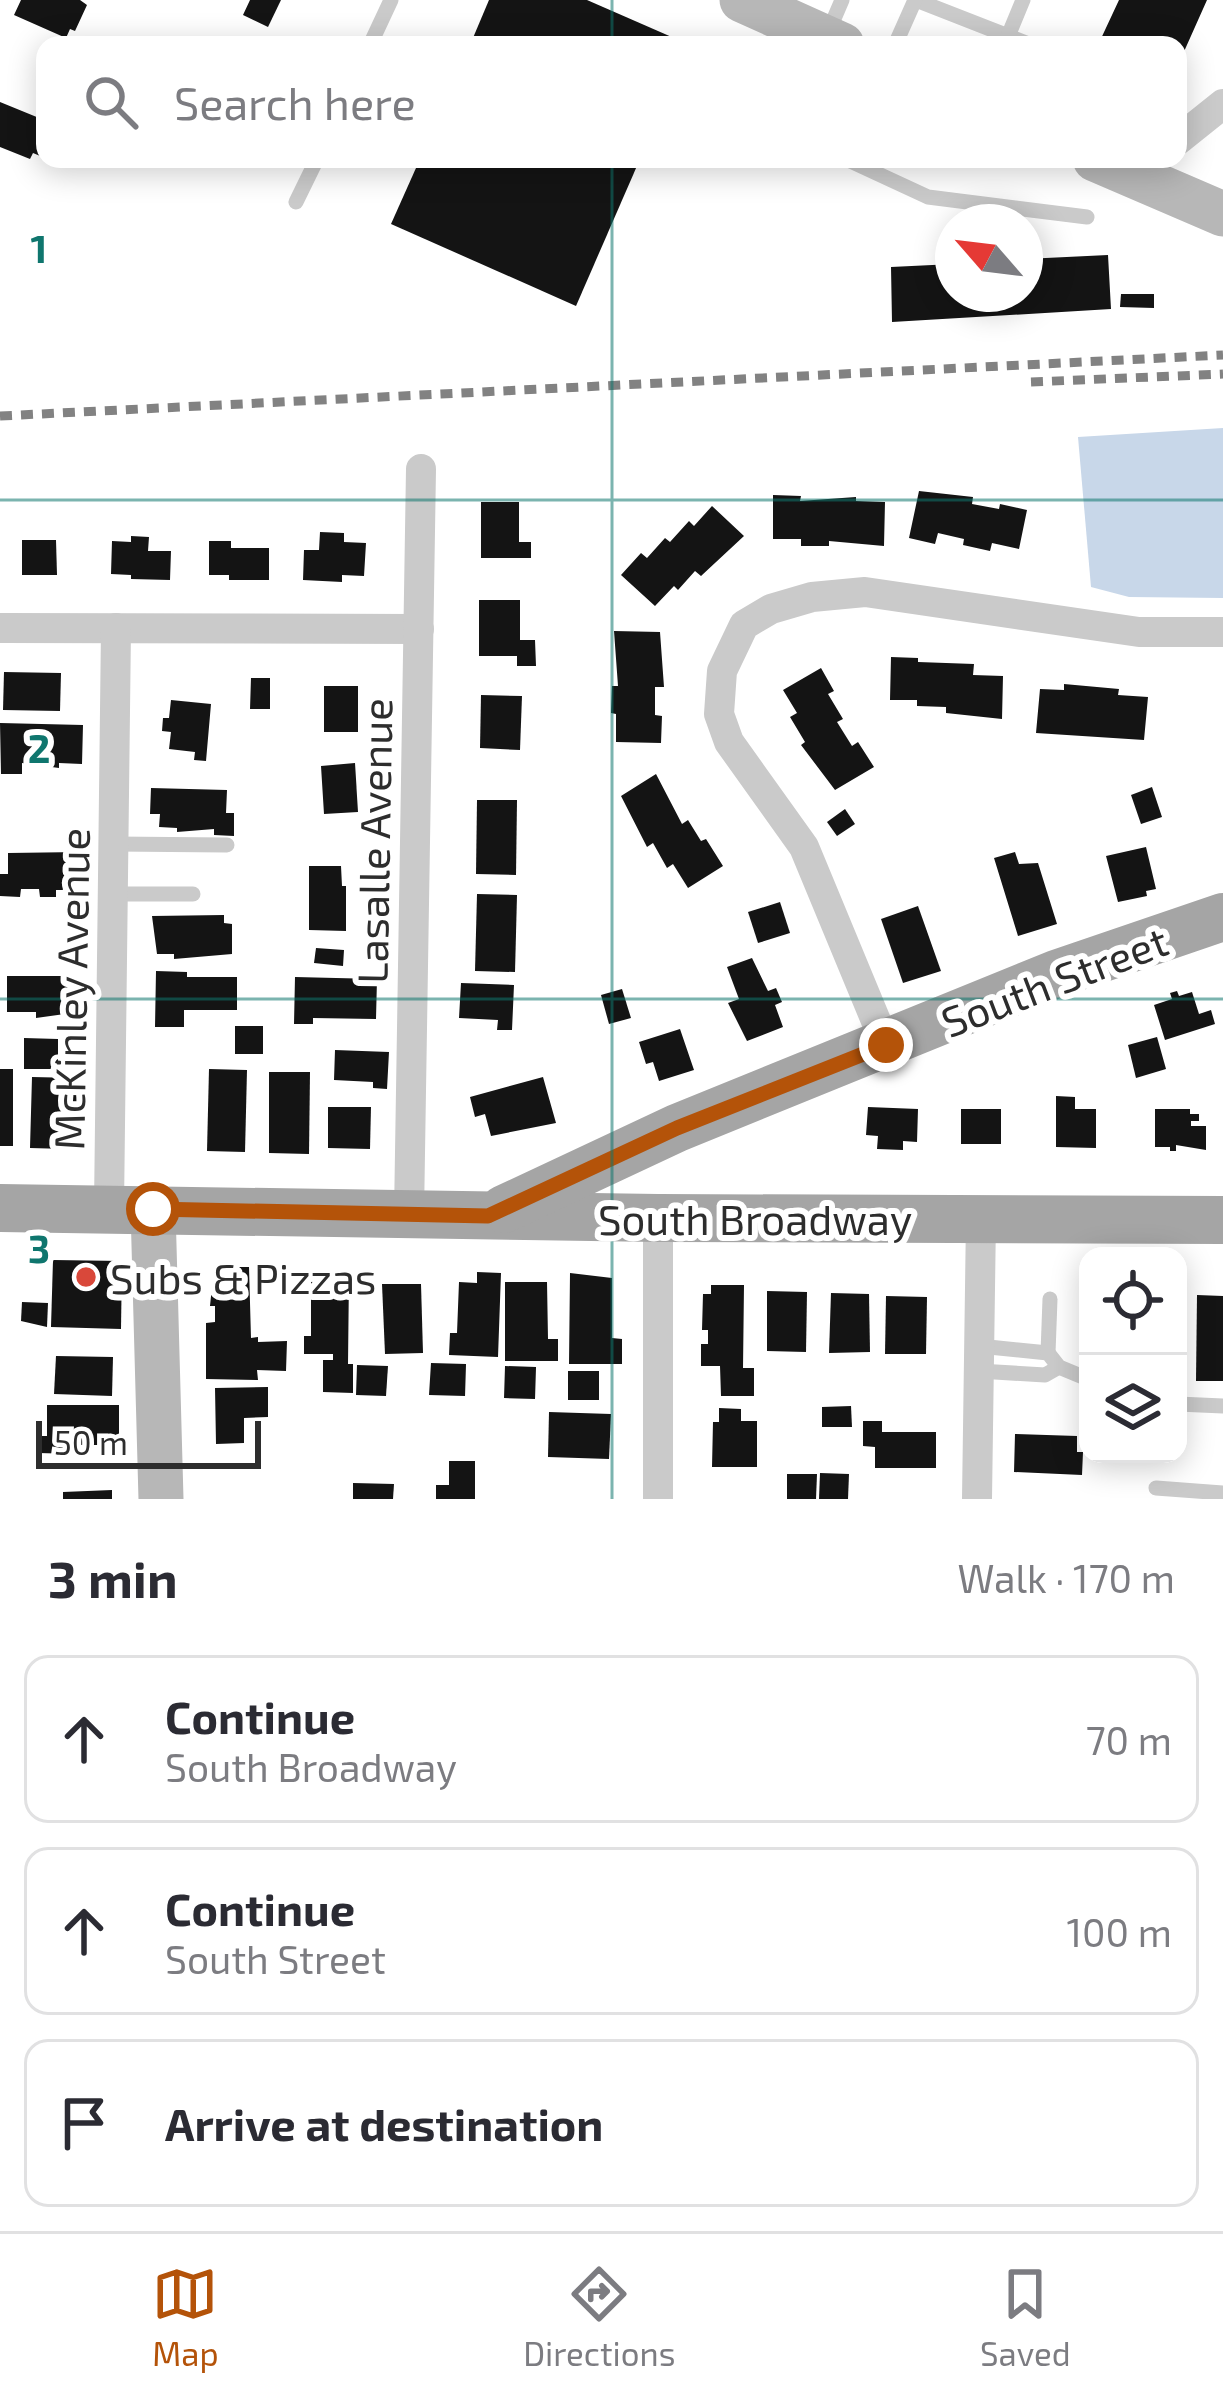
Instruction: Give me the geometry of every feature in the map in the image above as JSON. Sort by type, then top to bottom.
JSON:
[{"type":"main road","points":[[745,1],[836,28]]},
{"type":"main road","points":[[1135,168],[1223,214]]},
{"type":"main road","name":"South Street","points":[[488,1216],[677,1128],[1056,974],[1223,917]]},
{"type":"main road","points":[[658,1219],[652,1167],[677,1128]]},
{"type":"main road","name":"South Broadway","points":[[0,1208],[658,1219],[1223,1220]]},
{"type":"main road","points":[[131,1208],[161,1499]]},
{"type":"street","points":[[1187,133],[1223,104]]},
{"type":"street","name":"Lasalle Avenue","points":[[409,1215],[421,469]]},
{"type":"street","points":[[886,1045],[804,847],[729,742],[719,714],[722,671],[744,626],[771,609],[812,597],[865,592],[1139,632],[1223,632]]},
{"type":"street","points":[[0,628],[419,628]]},
{"type":"street","name":"McKinley Avenue","points":[[116,628],[113,894],[131,1208]]},
{"type":"street","points":[[977,1499],[981,1218]]},
{"type":"street","points":[[658,1219],[658,1499]]},
{"type":"lane","points":[[374,36],[391,0]]},
{"type":"lane","points":[[899,36],[915,0],[997,36]]},
{"type":"lane","points":[[1008,36],[1023,0]]},
{"type":"lane","points":[[296,202],[312,168]]},
{"type":"lane","points":[[885,168],[928,197],[1087,217]]},
{"type":"lane","points":[[114,844],[227,845]]},
{"type":"lane","points":[[113,894],[193,894]]},
{"type":"lane","points":[[1050,1299],[1048,1353],[1059,1367],[1079,1375]]},
{"type":"lane","points":[[979,1358],[1048,1353]]},
{"type":"lane","points":[[979,1358],[1045,1375],[1059,1367]]},
{"type":"lane","points":[[1187,1404],[1223,1406]]},
{"type":"lane","points":[[1156,1488],[1223,1493]]},
{"type":"water","points":[[1223,428],[1223,598],[1129,597],[1091,587],[1078,437]]},
{"type":"building","points":[[21,0],[80,0],[87,5],[75,31],[70,29],[67,36],[14,15]]},
{"type":"building","points":[[250,0],[281,0],[268,27],[243,15]]},
{"type":"building","points":[[489,0],[587,0],[669,36],[474,36]]},
{"type":"building","points":[[1119,0],[1207,0],[1187,45],[1187,36],[1102,36]]},
{"type":"building","points":[[0,102],[36,117],[36,154],[30,159],[0,147]]},
{"type":"building","points":[[416,168],[636,168],[576,306],[391,224]]},
{"type":"building","points":[[1108,255],[1111,309],[892,322],[891,267],[935,265],[935,312],[1043,312],[1043,258]]},
{"type":"building","points":[[1121,294],[1154,294],[1154,308],[1120,307]]},
{"type":"building","points":[[919,491],[973,497],[972,504],[999,509],[1000,504],[1027,510],[1019,549],[992,543],[990,551],[938,533],[935,544],[909,538]]},
{"type":"building","points":[[773,495],[801,496],[800,501],[856,497],[856,501],[885,502],[884,546],[829,541],[829,546],[801,546],[801,539],[773,539]]},
{"type":"building","points":[[481,502],[519,502],[519,542],[531,542],[531,558],[481,558]]},
{"type":"building","points":[[712,506],[744,536],[701,576],[695,571],[655,606],[621,575],[641,553],[647,558],[689,521],[694,526]]},
{"type":"building","points":[[320,532],[344,533],[344,542],[366,543],[364,576],[342,575],[342,582],[303,580],[304,550],[319,550]]},
{"type":"building","points":[[131,536],[149,537],[148,551],[171,551],[170,580],[111,574],[112,541],[131,542]]},
{"type":"building","points":[[22,540],[56,540],[57,575],[22,575]]},
{"type":"building","points":[[209,541],[231,541],[231,548],[269,548],[269,580],[209,575]]},
{"type":"building","points":[[479,600],[520,600],[520,640],[535,640],[536,666],[517,666],[517,656],[479,656]]},
{"type":"building","points":[[614,631],[660,632],[664,687],[655,687],[655,715],[662,716],[661,743],[616,742],[616,714],[611,713],[612,686],[618,686]]},
{"type":"building","points":[[891,657],[974,664],[973,675],[1003,676],[1002,719],[946,713],[946,707],[917,706],[917,700],[890,700]]},
{"type":"building","points":[[821,668],[834,691],[828,694],[843,719],[837,722],[852,746],[858,742],[874,767],[835,790],[801,745],[805,742],[790,717],[797,713],[783,690]]},
{"type":"building","points":[[4,672],[61,673],[60,711],[3,710]]},
{"type":"building","points":[[251,678],[270,678],[270,709],[250,709]]},
{"type":"building","points":[[1064,684],[1148,697],[1144,740],[1036,733],[1040,689],[1064,690]]},
{"type":"building","points":[[324,686],[358,686],[358,732],[324,732]]},
{"type":"building","points":[[481,695],[522,696],[520,750],[480,748]]},
{"type":"building","points":[[171,700],[211,704],[206,761],[194,760],[195,752],[169,749],[171,732],[162,731]]},
{"type":"building","points":[[0,723],[83,725],[82,764],[59,763],[59,768],[22,763],[22,774],[1,774]]},
{"type":"building","points":[[355,763],[358,812],[324,814],[321,766]]},
{"type":"building","points":[[656,774],[682,824],[688,820],[723,866],[688,888],[673,864],[667,868],[653,843],[647,847],[621,796]]},
{"type":"building","points":[[1152,787],[1162,817],[1141,824],[1131,795]]},
{"type":"building","points":[[151,788],[227,790],[226,813],[234,813],[234,836],[214,835],[214,829],[177,832],[177,828],[159,827],[160,814],[150,814]]},
{"type":"building","points":[[477,800],[517,800],[516,875],[476,874]]},
{"type":"building","points":[[845,809],[855,824],[837,836],[827,822]]},
{"type":"building","points":[[1146,847],[1156,889],[1146,891],[1147,896],[1118,902],[1106,856]]},
{"type":"building","points":[[80,852],[76,890],[56,890],[56,897],[40,897],[39,889],[21,889],[20,897],[0,896],[0,874],[8,874],[8,853]]},
{"type":"building","points":[[1015,852],[1019,864],[1038,863],[1057,924],[1018,936],[994,858]]},
{"type":"building","points":[[309,866],[341,866],[346,931],[309,930]]},
{"type":"building","points":[[477,894],[517,895],[515,972],[475,971]]},
{"type":"building","points":[[780,902],[790,933],[758,943],[748,912]]},
{"type":"building","points":[[918,906],[941,971],[903,983],[881,919]]},
{"type":"building","points":[[224,915],[224,923],[232,924],[232,954],[174,959],[174,954],[157,954],[152,916]]},
{"type":"building","points":[[316,948],[344,950],[343,966],[314,963]]},
{"type":"building","points":[[752,958],[768,991],[776,988],[782,1002],[775,1005],[783,1027],[747,1041],[728,1003],[739,999],[727,967]]},
{"type":"building","points":[[156,971],[187,972],[187,977],[237,977],[237,1010],[184,1010],[184,1027],[155,1027]]},
{"type":"building","points":[[7,976],[78,976],[72,1013],[36,1018],[36,1012],[7,1012]]},
{"type":"building","points":[[295,977],[377,979],[376,1019],[313,1018],[313,1024],[294,1024]]},
{"type":"building","points":[[461,983],[514,985],[512,1030],[497,1030],[498,1020],[459,1018]]},
{"type":"building","points":[[622,989],[631,1018],[609,1024],[601,995]]},
{"type":"building","points":[[1177,991],[1179,996],[1192,992],[1199,1014],[1211,1010],[1215,1024],[1165,1040],[1154,1005],[1172,999],[1170,993]]},
{"type":"building","points":[[235,1026],[263,1026],[263,1054],[235,1054]]},
{"type":"building","points":[[680,1029],[694,1070],[659,1081],[653,1062],[646,1064],[639,1042]]},
{"type":"building","points":[[1157,1037],[1166,1069],[1136,1078],[1128,1045]]},
{"type":"building","points":[[24,1038],[58,1039],[58,1069],[24,1069]]},
{"type":"building","points":[[335,1050],[389,1052],[387,1089],[373,1088],[373,1082],[334,1080]]},
{"type":"building","points":[[0,1069],[13,1069],[13,1146],[0,1146]]},
{"type":"building","points":[[209,1069],[247,1070],[245,1152],[207,1151]]},
{"type":"building","points":[[269,1072],[310,1072],[309,1154],[269,1153]]},
{"type":"building","points":[[32,1077],[77,1078],[77,1114],[67,1114],[66,1149],[30,1148]]},
{"type":"building","points":[[543,1077],[556,1123],[491,1136],[485,1114],[475,1117],[470,1097]]},
{"type":"building","points":[[1056,1096],[1075,1097],[1075,1109],[1096,1109],[1096,1148],[1056,1147]]},
{"type":"building","points":[[328,1107],[371,1107],[370,1149],[328,1148]]},
{"type":"building","points":[[868,1107],[918,1109],[917,1142],[903,1141],[903,1150],[877,1149],[878,1136],[866,1135]]},
{"type":"building","points":[[961,1109],[1001,1109],[1001,1144],[961,1144]]},
{"type":"building","points":[[1155,1109],[1190,1109],[1190,1114],[1199,1114],[1199,1121],[1191,1121],[1191,1126],[1206,1126],[1206,1150],[1155,1147]]},
{"type":"building","points":[[53,1260],[122,1261],[121,1329],[51,1327]]},
{"type":"building","points":[[214,1267],[249,1267],[251,1338],[287,1341],[286,1371],[257,1370],[258,1380],[206,1379],[206,1323],[215,1322],[215,1306],[210,1306]]},
{"type":"building","points":[[477,1272],[501,1273],[498,1357],[449,1355],[450,1333],[457,1333],[459,1282],[477,1283]]},
{"type":"building","points":[[311,1273],[349,1274],[348,1364],[353,1364],[353,1393],[323,1392],[323,1360],[333,1360],[333,1354],[304,1354],[304,1336],[311,1336]]},
{"type":"building","points":[[570,1273],[612,1278],[612,1338],[622,1339],[622,1364],[569,1364]]},
{"type":"building","points":[[505,1282],[547,1282],[548,1339],[558,1339],[558,1361],[505,1361]]},
{"type":"building","points":[[382,1284],[421,1284],[423,1353],[385,1354]]},
{"type":"building","points":[[711,1285],[744,1285],[743,1368],[754,1368],[754,1396],[721,1396],[720,1366],[701,1366],[701,1344],[708,1344],[708,1330],[702,1330],[703,1294],[711,1294]]},
{"type":"building","points":[[767,1291],[807,1292],[806,1352],[767,1351]]},
{"type":"building","points":[[831,1293],[869,1294],[870,1352],[829,1353]]},
{"type":"building","points":[[1197,1295],[1223,1296],[1223,1381],[1196,1381]]},
{"type":"building","points":[[886,1296],[927,1297],[926,1354],[885,1354]]},
{"type":"building","points":[[22,1302],[48,1303],[47,1327],[21,1321]]},
{"type":"building","points":[[56,1356],[113,1357],[112,1396],[54,1394]]},
{"type":"building","points":[[431,1363],[466,1364],[465,1396],[429,1395]]},
{"type":"building","points":[[357,1365],[388,1366],[386,1396],[356,1395]]},
{"type":"building","points":[[505,1366],[536,1367],[535,1399],[504,1398]]},
{"type":"building","points":[[568,1371],[599,1371],[599,1400],[568,1400]]},
{"type":"building","points":[[268,1387],[268,1417],[244,1418],[244,1443],[216,1444],[215,1388]]},
{"type":"building","points":[[47,1405],[119,1405],[119,1445],[76,1445],[76,1454],[38,1453],[38,1436],[47,1436]]},
{"type":"building","points":[[851,1406],[852,1427],[822,1427],[822,1407]]},
{"type":"building","points":[[719,1408],[741,1409],[741,1421],[757,1421],[757,1467],[712,1467],[713,1422],[719,1422]]},
{"type":"building","points":[[549,1412],[611,1414],[609,1459],[548,1457]]},
{"type":"building","points":[[863,1421],[882,1421],[882,1432],[936,1432],[936,1468],[875,1468],[875,1447],[863,1446]]},
{"type":"building","points":[[1015,1434],[1077,1436],[1082,1475],[1014,1472]]},
{"type":"building","points":[[449,1461],[475,1461],[475,1499],[436,1499],[436,1485],[449,1485]]},
{"type":"building","points":[[820,1473],[849,1474],[848,1499],[819,1499]]},
{"type":"building","points":[[787,1474],[817,1474],[816,1499],[787,1499]]},
{"type":"building","points":[[353,1483],[394,1484],[393,1499],[353,1499]]},
{"type":"building","points":[[112,1490],[112,1499],[63,1499],[63,1492]]},
{"type":"railway","points":[[0,416],[1223,355]]},
{"type":"railway","points":[[1031,382],[1223,374]]},
{"type":"place","name":"Subs & Pizzas","points":[[86,1277]]},
{"type":"route","points":[[153,1209],[488,1216],[677,1128],[886,1045]]}]
